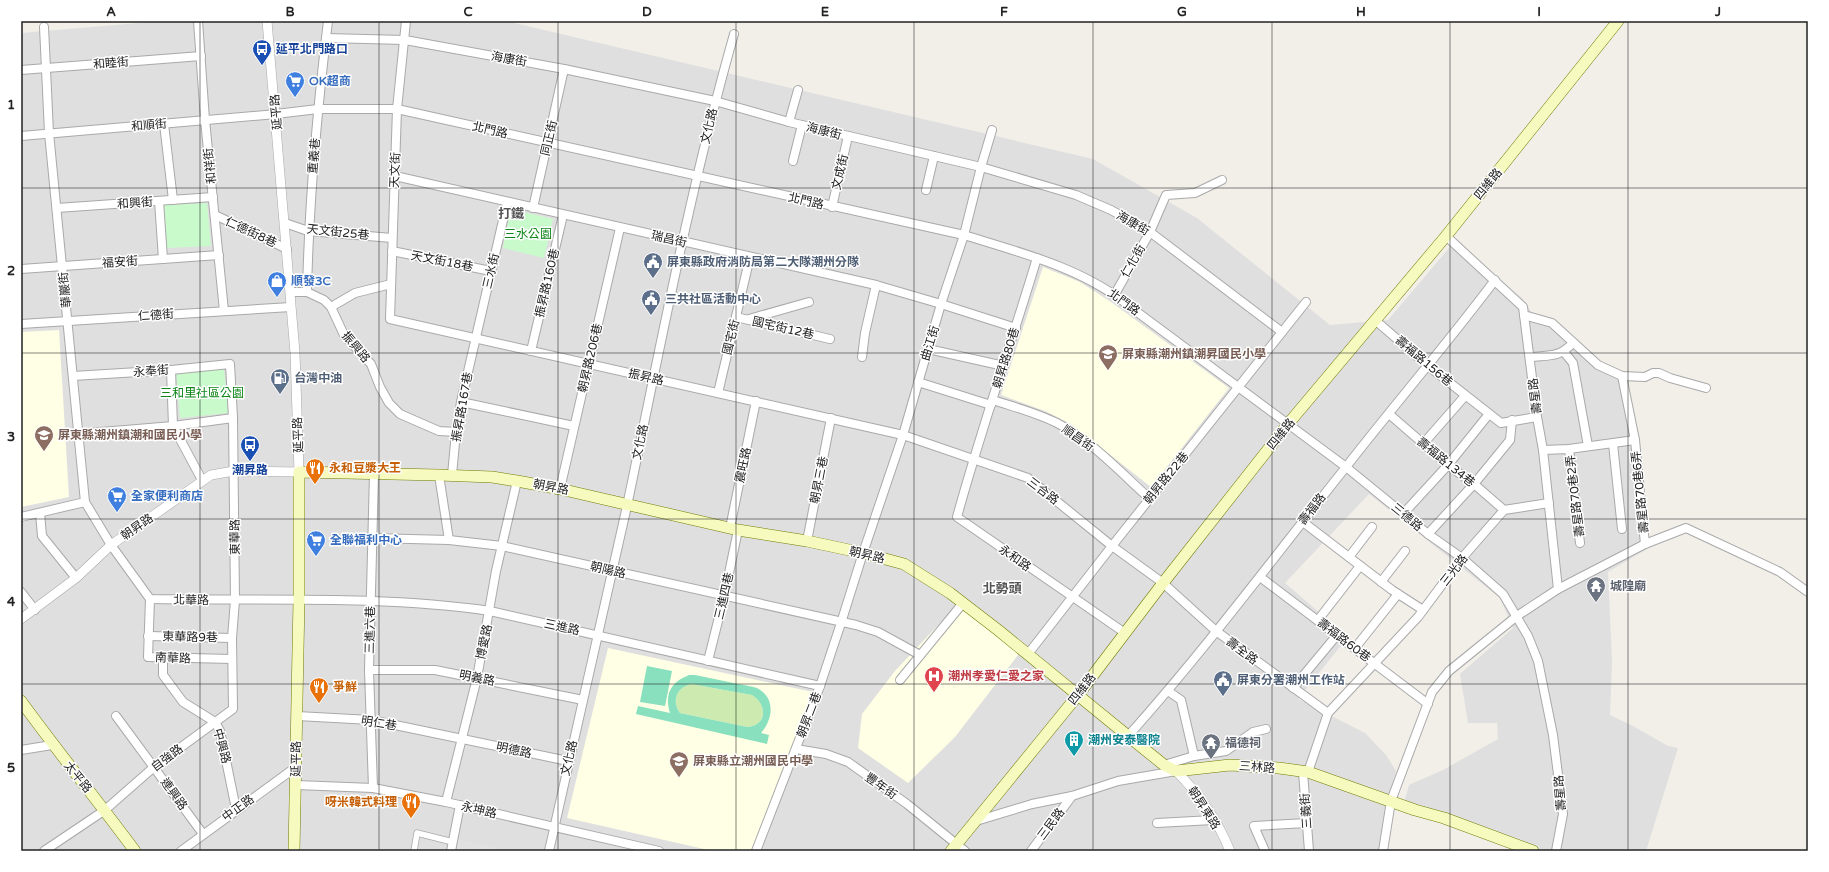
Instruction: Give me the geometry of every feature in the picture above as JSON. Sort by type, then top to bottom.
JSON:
[{"type":"main road","name":"四維路","points":[[957,849],[974,821],[1078,695],[1163,582],[1288,424],[1446,236],[1618,21]]},
{"type":"main road","name":"朝昇路","points":[[299,472],[492,477],[560,489],[734,529],[807,541],[863,553],[904,564],[927,577],[963,603],[1078,695]]},
{"type":"main road","name":"延平路","points":[[294,851],[299,600],[299,472]]},
{"type":"main road","name":"朝昇東路","points":[[1078,695],[1164,765],[1176,771]]},
{"type":"main road","name":"太平路","points":[[23,708],[105,810],[135,851]]},
{"type":"main road","name":"三林路","points":[[1176,771],[1230,765],[1279,768],[1306,772],[1444,818],[1533,851]]},
{"type":"street","name":"和祥街","points":[[198,21],[205,120],[224,311]]},
{"type":"street","name":"延平路","points":[[267,21],[287,249],[299,472]]},
{"type":"street","name":"重義巷","points":[[306,292],[308,231],[318,109],[328,21]]},
{"type":"street","name":"天文街","points":[[390,319],[397,109],[406,21]]},
{"type":"street","name":"華巖街","points":[[44,27],[49,133],[68,321],[77,434],[85,502],[111,545]]},
{"type":"street","name":"文化路","points":[[549,851],[568,761],[613,571],[698,175],[715,101],[734,34]]},
{"type":"street","name":"海康街","points":[[326,38],[405,40],[564,69],[715,101],[789,122],[981,167],[1076,195],[1110,210],[1150,232],[1282,332]]},
{"type":"street","name":"和睦街","points":[[21,70],[201,56]]},
{"type":"street","name":"同正街","points":[[533,208],[564,69]]},
{"type":"street","points":[[789,122],[798,90]]},
{"type":"street","name":"北門路","points":[[276,114],[318,109],[397,109],[698,175],[832,207],[964,235],[1037,258],[1115,294],[1288,424]]},
{"type":"street","name":"和順街","points":[[21,136],[276,114]]},
{"type":"street","points":[[164,124],[173,200]]},
{"type":"street","points":[[793,161],[802,125]]},
{"type":"street","name":"曲江街","points":[[863,553],[903,434],[941,304],[964,235],[992,130]]},
{"type":"street","name":"文成街","points":[[832,207],[848,136]]},
{"type":"street","points":[[926,190],[934,156]]},
{"type":"street","name":"瑞昌街","points":[[395,176],[507,203],[876,285],[1016,328]]},
{"type":"street","name":"仁化街","points":[[1115,294],[1150,232],[1166,195],[1195,192],[1222,180]]},
{"type":"street","name":"和興街","points":[[57,208],[213,197]]},
{"type":"street","points":[[159,201],[163,259]]},
{"type":"street","name":"三水街","points":[[476,339],[507,203]]},
{"type":"street","name":"仁德街8巷","points":[[215,215],[287,249]]},
{"type":"street","name":"振昇路160巷","points":[[531,351],[563,215]]},
{"type":"street","name":"天文街25巷","points":[[284,223],[308,231],[392,238]]},
{"type":"street","name":"朝昇路206巷","points":[[560,489],[620,228]]},
{"type":"street","name":"壽星路","points":[[1446,236],[1523,307],[1537,417],[1543,450],[1558,589]]},
{"type":"street","name":"天文街18巷","points":[[392,251],[491,271]]},
{"type":"street","name":"福安街","points":[[21,269],[219,255]]},
{"type":"street","name":"國宅街","points":[[718,393],[750,257]]},
{"type":"street","name":"朝昇路80巷","points":[[973,458],[1004,366],[1037,258]]},
{"type":"street","name":"壽福路","points":[[1128,736],[1168,691],[1260,577],[1427,365],[1464,322],[1494,280]]},
{"type":"street","points":[[331,307],[355,293],[391,284]]},
{"type":"street","points":[[862,358],[865,333],[876,285]]},
{"type":"street","name":"振興路","points":[[290,292],[306,292],[324,300],[331,307],[344,334],[371,364],[380,387],[389,403],[400,414],[438,431],[456,432]]},
{"type":"street","points":[[746,320],[809,302]]},
{"type":"street","name":"朝昇路22巷","points":[[1028,654],[1306,302]]},
{"type":"street","name":"仁德街","points":[[21,324],[291,307]]},
{"type":"street","points":[[1524,315],[1552,323],[1598,365],[1622,376],[1645,377],[1653,373],[1659,373],[1670,378],[1706,388]]},
{"type":"street","name":"國宅街12巷","points":[[736,318],[830,339]]},
{"type":"street","name":"振昇路","points":[[390,319],[903,434]]},
{"type":"street","name":"壽福路156巷","points":[[1376,320],[1427,365],[1501,423],[1512,420]]},
{"type":"street","name":"振昇路167巷","points":[[452,475],[456,432],[461,402],[476,339]]},
{"type":"street","points":[[1530,357],[1558,355],[1564,352],[1573,343]]},
{"type":"street","points":[[928,349],[1004,366]]},
{"type":"street","points":[[1564,352],[1573,363],[1588,446]]},
{"type":"street","name":"永奉街","points":[[73,376],[171,370],[230,364]]},
{"type":"street","name":"東華路","points":[[230,364],[234,471],[235,600],[232,638],[233,709]]},
{"type":"street","points":[[171,370],[173,426],[202,480]]},
{"type":"street","name":"壽星路70巷6弄","points":[[1622,376],[1635,440],[1645,544]]},
{"type":"street","name":"順昌街","points":[[918,382],[1056,422],[1094,448],[1150,498]]},
{"type":"street","points":[[1423,444],[1465,396]]},
{"type":"street","name":"震旺路","points":[[734,529],[756,401]]},
{"type":"street","points":[[461,402],[574,426]]},
{"type":"street","name":"壽福路134巷","points":[[1388,414],[1504,510]]},
{"type":"street","points":[[1403,514],[1448,465],[1489,414]]},
{"type":"street","points":[[1428,534],[1474,484],[1510,440],[1512,420],[1537,417]]},
{"type":"street","points":[[77,434],[173,426],[233,418]]},
{"type":"street","name":"朝昇三巷","points":[[807,541],[831,418]]},
{"type":"street","name":"三德路","points":[[1288,424],[1346,467],[1428,534],[1462,558],[1503,594],[1528,636],[1538,661],[1553,735]]},
{"type":"street","name":"三合路","points":[[903,434],[1028,478],[1112,546],[1163,582]]},
{"type":"street","points":[[1543,450],[1570,449],[1635,440]]},
{"type":"street","points":[[1613,444],[1622,529]]},
{"type":"street","name":"壽星路70巷2弄","points":[[1570,449],[1580,543]]},
{"type":"street","name":"永和路","points":[[973,458],[957,517],[1125,634]]},
{"type":"street","name":"朝昇路","points":[[21,619],[76,578],[111,545],[211,475],[234,471],[299,472]]},
{"type":"street","name":"三進六巷","points":[[373,788],[369,670],[371,538],[374,473]]},
{"type":"street","points":[[439,475],[449,540]]},
{"type":"street","name":"博愛路","points":[[446,802],[477,678],[502,546],[517,481]]},
{"type":"street","points":[[21,517],[85,502]]},
{"type":"street","points":[[1504,510],[1549,503]]},
{"type":"street","name":"三光路","points":[[1374,663],[1423,610],[1462,558],[1504,510]]},
{"type":"street","points":[[40,513],[42,536],[76,578]]},
{"type":"street","points":[[1303,522],[1381,582],[1423,610]]},
{"type":"street","points":[[1348,557],[1372,527]]},
{"type":"street","points":[[1383,851],[1391,801],[1432,692],[1449,671],[1517,616],[1558,589],[1645,544],[1686,528],[1780,572],[1808,592]]},
{"type":"street","name":"三進四巷","points":[[708,661],[724,597],[734,529]]},
{"type":"street","name":"朝陽路","points":[[371,538],[449,540],[502,546],[841,623]]},
{"type":"street","points":[[111,545],[150,599]]},
{"type":"street","points":[[1381,582],[1405,551]]},
{"type":"street","name":"朝昇二巷","points":[[756,851],[820,686],[863,553]]},
{"type":"street","points":[[1318,620],[1360,566]]},
{"type":"street","name":"壽福路60巷","points":[[1260,577],[1428,704]]},
{"type":"street","name":"壽全路","points":[[1163,582],[1216,631],[1328,713]]},
{"type":"street","points":[[21,592],[34,610]]},
{"type":"street","points":[[1355,648],[1398,594]]},
{"type":"street","name":"北華路","points":[[150,599],[299,600]]},
{"type":"street","name":"南華路","points":[[150,599],[148,656],[163,658],[232,659]]},
{"type":"street","name":"三進路","points":[[299,600],[434,604],[490,611],[820,686]]},
{"type":"street","points":[[900,680],[963,603]]},
{"type":"street","points":[[841,623],[878,632],[920,655]]},
{"type":"street","points":[[1293,688],[1337,635]]},
{"type":"street","name":"東華路9巷","points":[[148,636],[232,638]]},
{"type":"street","name":"中興路","points":[[163,658],[163,675],[183,702],[215,722],[220,731],[236,809]]},
{"type":"street","points":[[1306,772],[1328,713],[1374,663]]},
{"type":"street","name":"明義路","points":[[369,670],[435,670],[583,700]]},
{"type":"street","points":[[1168,691],[1181,700],[1194,756]]},
{"type":"street","name":"自強路","points":[[44,851],[105,810],[154,767],[233,709]]},
{"type":"street","name":"連興路","points":[[116,716],[203,834]]},
{"type":"street","name":"明仁巷","points":[[297,716],[371,720],[461,739]]},
{"type":"street","points":[[1164,765],[1194,756],[1226,751],[1253,732],[1266,729]]},
{"type":"street","name":"壽星路","points":[[1553,735],[1563,814],[1556,851]]},
{"type":"street","name":"明德路","points":[[461,739],[568,761]]},
{"type":"street","points":[[21,750],[52,745]]},
{"type":"street","name":"豐年街","points":[[796,749],[826,754],[848,762],[907,804],[957,849]]},
{"type":"street","points":[[1226,751],[1230,765]]},
{"type":"street","name":"中正路","points":[[181,851],[296,766]]},
{"type":"street","name":"三林路","points":[[974,821],[1032,804],[1072,796],[1118,781],[1176,771]]},
{"type":"street","name":"朝昇東路","points":[[1176,771],[1195,790],[1230,851]]},
{"type":"street","name":"三義街","points":[[1306,772],[1309,851]]},
{"type":"street","name":"永坤路","points":[[296,785],[373,788],[460,805],[554,828],[659,851]]},
{"type":"street","name":"三民路","points":[[1031,851],[1072,796]]},
{"type":"street","points":[[451,851],[460,805]]},
{"type":"street","points":[[1157,823],[1213,820]]},
{"type":"street","points":[[1266,851],[1254,826],[1307,823]]},
{"type":"street","points":[[414,851],[417,833],[453,842]]},
{"type":"shaded area","points":[[162,21],[506,21],[1093,159],[1197,218],[1330,325],[1388,320],[1455,241],[1523,299],[1532,313],[1557,325],[1600,365],[1624,375],[1647,549],[1608,572],[1612,661],[1610,715],[1668,746],[1678,748],[1646,851],[1539,851],[1404,803],[1409,785],[1443,770],[1498,739],[1497,723],[1468,723],[1460,674],[1513,628],[1500,598],[1369,494],[1285,583],[1348,637],[1298,699],[1365,733],[1386,755],[1396,771],[1385,810],[1385,851],[21,851],[21,33]]},
{"type":"shaded area","name":"屏東縣潮州鎮潮昇國民小學","points":[[1043,267],[1080,282],[1111,302],[1229,388],[1151,487],[1071,424],[1045,411],[1001,395]]},
{"type":"shaded area","name":"屏東縣潮州鎮潮和國民小學","points":[[59,330],[69,497],[21,507],[21,332]]},
{"type":"shaded area","name":"潮州孝愛仁愛之家","points":[[957,605],[1021,651],[955,737],[908,783],[858,748],[862,714],[895,671]]},
{"type":"shaded area","name":"屏東縣立潮州國民中學","points":[[608,648],[813,692],[756,851],[713,851],[567,818]]},
{"type":"shaded area","points":[[457,839],[496,848],[498,851],[455,851]]},
{"type":"green space","points":[[207,203],[211,246],[167,248],[164,205]]},
{"type":"green space","name":"三水公園","points":[[511,209],[553,219],[544,258],[503,248]]},
{"type":"green space","name":"三和里社區公園","points":[[224,368],[228,413],[180,418],[176,373]]},
{"type":"green space","points":[[647,666],[672,671],[665,706],[640,702]]},
{"type":"green space","points":[[689,675],[695,675],[757,688],[763,692],[770,703],[771,709],[768,721],[761,733],[769,735],[767,744],[636,714],[638,706],[670,713],[668,700],[670,690],[673,685]],"holes":[[[691,684],[752,695],[757,699],[763,709],[763,714],[759,723],[754,726],[747,727],[680,713],[676,704],[679,691]]]},
{"type":"green space","points":[[691,684],[752,695],[757,699],[763,709],[762,719],[754,726],[747,727],[680,713],[676,704],[677,695],[682,688]]},
{"type":"place","name":"延平北門路口","points":[[262,66]]},
{"type":"place","name":"OK超商","points":[[295,98]]},
{"type":"place","name":"屏東縣政府消防局第二大隊潮州分隊","points":[[653,279]]},
{"type":"place","name":"順發3C","points":[[277,298]]},
{"type":"place","name":"三共社區活動中心","points":[[651,316]]},
{"type":"place","name":"屏東縣潮州鎮潮昇國民小學","points":[[1108,371]]},
{"type":"place","name":"台灣中油","points":[[280,395]]},
{"type":"place","name":"屏東縣潮州鎮潮和國民小學","points":[[44,452]]},
{"type":"place","name":"潮昇路","points":[[250,462]]},
{"type":"place","name":"永和豆漿大王","points":[[315,485]]},
{"type":"place","name":"全家便利商店","points":[[117,513]]},
{"type":"place","name":"全聯福利中心","points":[[316,557]]},
{"type":"place","name":"城隍廟","points":[[1596,603]]},
{"type":"place","name":"潮州孝愛仁愛之家","points":[[934,693]]},
{"type":"place","name":"屏東分署潮州工作站","points":[[1223,697]]},
{"type":"place","name":"爭鮮","points":[[319,704]]},
{"type":"place","name":"潮州安泰醫院","points":[[1074,757]]},
{"type":"place","name":"福德祠","points":[[1211,760]]},
{"type":"place","name":"屏東縣立潮州國民中學","points":[[679,778]]},
{"type":"place","name":"呀米韓式料理","points":[[411,819]]},
{"type":"district","name":"打鐵","points":[[511,214]]},
{"type":"district","name":"北勢頭","points":[[1002,589]]}]
